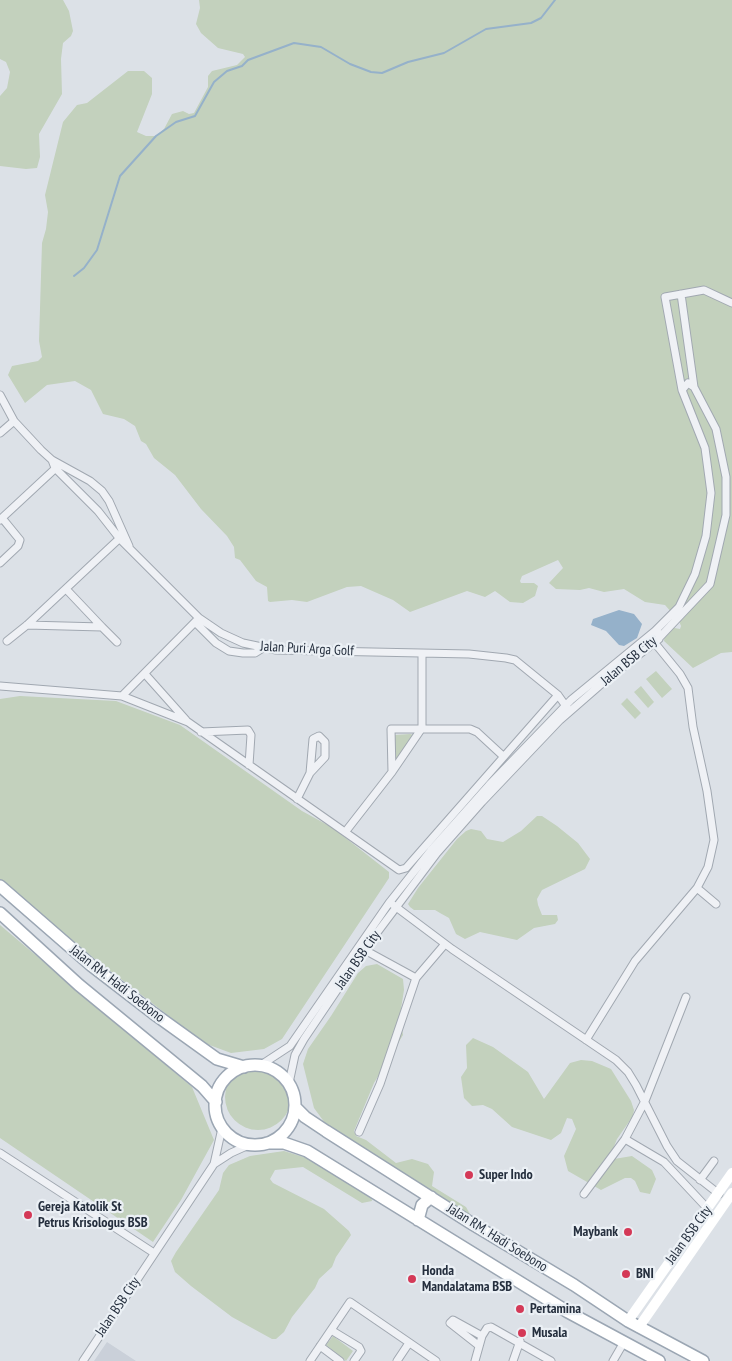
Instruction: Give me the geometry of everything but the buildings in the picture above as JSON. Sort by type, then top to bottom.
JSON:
[{"type":"main road","name":"Jalan RM. Hadi Soebono","points":[[0,886],[92,966],[154,1013],[217,1059],[244,1067]]},
{"type":"main road","name":"Jalan RM. Hadi Soebono","points":[[0,913],[79,986],[202,1086],[216,1102]]},
{"type":"main road","name":"Jalan RM. Hadi Soebono","points":[[216,1102],[218,1090],[224,1080],[233,1072],[244,1067],[261,1065]]},
{"type":"main road","points":[[261,1065],[275,1070],[289,1083],[295,1107],[293,1119],[287,1130],[278,1138],[267,1143]]},
{"type":"main road","points":[[216,1102],[216,1114],[222,1128]]},
{"type":"main road","name":"Jalan RM. Hadi Soebono","points":[[295,1107],[315,1124],[574,1285],[628,1321],[703,1361]]},
{"type":"main road","name":"Jalan RM. Hadi Soebono","points":[[222,1128],[234,1139],[252,1144],[284,1143],[307,1151],[568,1312],[659,1361]]},
{"type":"main road","points":[[418,1220],[420,1210],[431,1197]]},
{"type":"street","points":[[656,638],[679,607],[695,574],[706,536],[711,493],[705,448],[682,390],[665,298],[704,290],[732,303]]},
{"type":"street","points":[[656,638],[710,584],[726,515],[726,477],[716,429],[694,387],[681,294]]},
{"type":"street","points":[[682,390],[688,383],[694,387]]},
{"type":"street","name":"Jalan Puri Arga Golf","points":[[0,395],[14,421],[58,466],[197,620],[228,636],[263,648],[469,654],[506,658],[521,665],[549,690],[558,695],[568,708]]},
{"type":"street","points":[[0,433],[14,421]]},
{"type":"street","points":[[0,563],[18,546],[20,540],[1,519],[58,466]]},
{"type":"street","name":"Jalan Puri Arga Golf","points":[[58,466],[90,481],[102,491],[122,537]]},
{"type":"street","points":[[7,641],[27,625],[122,537]]},
{"type":"street","points":[[66,589],[117,642]]},
{"type":"street","points":[[122,696],[197,620],[216,643],[229,651],[255,652],[263,648]]},
{"type":"street","points":[[27,625],[102,627]]},
{"type":"street","points":[[586,1040],[635,961],[697,888],[708,866],[714,840],[707,791],[693,727],[688,688],[656,638]]},
{"type":"street","name":"Jalan BSB City","points":[[568,708],[656,638]]},
{"type":"street","name":"Jalan BSB City","points":[[261,1065],[290,1046],[432,848],[489,785],[568,708],[656,638]]},
{"type":"street","points":[[346,831],[392,772],[422,728],[422,654]]},
{"type":"street","points":[[145,674],[188,722],[249,766],[346,831],[391,867],[399,870],[406,868],[558,695]]},
{"type":"street","points":[[0,686],[122,696],[188,722]]},
{"type":"street","points":[[549,690],[551,702],[559,717]]},
{"type":"street","points":[[392,772],[390,730],[422,728],[470,729],[477,732],[503,756]]},
{"type":"street","points":[[201,732],[248,730],[251,735],[249,766]]},
{"type":"street","points":[[297,799],[310,773],[325,757],[325,742],[319,736],[312,742],[310,773]]},
{"type":"street","points":[[697,888],[716,904]]},
{"type":"street","points":[[392,905],[445,944],[616,1060],[628,1072],[645,1101],[667,1146],[678,1161],[718,1194]]},
{"type":"street","points":[[359,1132],[374,1099],[416,978],[445,944]]},
{"type":"street","points":[[361,948],[416,978]]},
{"type":"street","name":"Jalan BSB City","points":[[289,1083],[295,1055],[361,948]]},
{"type":"street","points":[[584,1194],[626,1139],[645,1101],[686,998]]},
{"type":"street","name":"Jalan BSB City","points":[[82,1361],[214,1164],[222,1128]]},
{"type":"street","points":[[626,1139],[664,1162],[708,1208]]},
{"type":"street","name":"Jalan BSB City","points":[[214,1164],[231,1153],[252,1144]]},
{"type":"street","points":[[0,1153],[154,1253]]},
{"type":"street","points":[[700,1180],[714,1161]]},
{"type":"street","name":"Jalan BSB City","points":[[628,1321],[732,1174]]},
{"type":"street","name":"Jalan BSB City","points":[[639,1327],[732,1193]]},
{"type":"street","points":[[682,1245],[692,1251]]},
{"type":"street","points":[[310,1361],[350,1302],[436,1361]]},
{"type":"street","points":[[478,1345],[450,1322],[453,1320],[482,1336]]},
{"type":"street","points":[[475,1361],[482,1336],[487,1328],[491,1327],[520,1341],[551,1361]]},
{"type":"street","points":[[332,1330],[359,1348],[361,1352],[354,1361]]},
{"type":"street","points":[[513,1361],[520,1341]]},
{"type":"street","points":[[613,1361],[624,1342]]},
{"type":"street","points":[[397,1361],[409,1343]]},
{"type":"street","points":[[320,1346],[340,1361]]},
{"type":"shaded area","points":[[107,1342],[136,1361],[94,1361]]},
{"type":"green space","points":[[0,0],[63,0],[69,11],[73,31],[71,36],[63,43],[61,59],[62,94],[39,134],[40,157],[37,168],[26,169],[0,166],[0,96],[7,88],[10,72],[6,62],[0,59]]},
{"type":"green space","points":[[199,0],[732,0],[732,652],[721,653],[693,668],[664,641],[665,631],[669,627],[680,629],[681,626],[665,605],[645,602],[624,589],[604,592],[589,588],[580,590],[556,589],[549,583],[563,568],[558,560],[522,576],[521,583],[534,583],[538,586],[535,596],[523,603],[510,602],[495,591],[485,597],[467,591],[410,612],[393,600],[361,586],[347,587],[307,602],[292,600],[270,602],[268,601],[267,587],[256,581],[240,560],[235,558],[234,547],[227,536],[201,509],[175,475],[154,458],[146,444],[141,441],[135,426],[124,419],[103,414],[91,390],[75,381],[47,385],[25,403],[8,375],[12,366],[38,361],[42,357],[39,341],[42,243],[48,212],[45,195],[63,122],[77,105],[87,103],[128,71],[144,71],[152,78],[152,94],[137,132],[146,136],[156,136],[164,129],[172,114],[183,111],[189,114],[194,113],[208,87],[208,76],[212,71],[237,65],[245,57],[243,54],[218,48],[201,33],[196,24],[200,8]]},
{"type":"green space","points":[[656,671],[672,689],[662,698],[646,679]]},
{"type":"green space","points":[[641,686],[654,702],[648,708],[634,692]]},
{"type":"green space","points":[[20,696],[116,701],[180,725],[302,811],[333,828],[389,872],[389,878],[282,1039],[264,1049],[231,1053],[204,1043],[74,943],[0,879],[0,699]]},
{"type":"green space","points":[[627,698],[641,713],[635,719],[621,704]]},
{"type":"green space","points":[[394,735],[414,735],[394,762]]},
{"type":"green space","points":[[537,816],[542,816],[578,843],[590,859],[585,869],[542,890],[537,899],[542,915],[557,915],[558,920],[555,924],[534,928],[517,940],[480,932],[465,939],[456,934],[449,918],[435,910],[414,910],[410,907],[408,904],[418,888],[457,839],[466,831],[471,829],[481,831],[487,839],[503,842],[521,831]]},
{"type":"green space","points":[[0,925],[192,1087],[214,1140],[181,1200],[153,1242],[0,1138]]},
{"type":"green space","points":[[377,964],[403,979],[404,990],[400,1015],[403,1035],[374,1083],[354,1131],[356,1136],[366,1140],[396,1163],[412,1159],[428,1164],[434,1172],[432,1186],[466,1207],[471,1216],[468,1217],[342,1137],[325,1123],[314,1108],[303,1064],[308,1049],[358,973],[366,966]]},
{"type":"green space","points":[[473,1038],[493,1047],[528,1072],[544,1099],[570,1063],[581,1060],[592,1061],[611,1069],[631,1101],[634,1110],[633,1116],[617,1139],[611,1154],[614,1159],[632,1156],[652,1170],[656,1179],[650,1194],[640,1192],[635,1181],[631,1178],[625,1178],[601,1190],[568,1171],[564,1156],[576,1129],[572,1119],[567,1118],[561,1133],[551,1140],[512,1127],[492,1109],[483,1105],[472,1106],[464,1098],[461,1077],[467,1068],[466,1045]]},
{"type":"green space","points":[[251,1064],[265,1064],[277,1069],[286,1078],[291,1090],[289,1110],[282,1121],[265,1130],[251,1130],[239,1125],[230,1116],[225,1104],[225,1090],[230,1078],[239,1069]]},
{"type":"green space","points":[[284,1151],[310,1159],[371,1196],[372,1201],[362,1203],[303,1167],[275,1170],[270,1179],[273,1183],[324,1209],[351,1235],[336,1257],[332,1267],[319,1279],[315,1288],[292,1317],[284,1332],[276,1339],[272,1339],[232,1317],[191,1286],[175,1272],[171,1261],[219,1190],[223,1173],[229,1165],[250,1156]]},
{"type":"green space","points":[[333,1336],[353,1351],[346,1361],[326,1345]]},
{"type":"water","points":[[619,610],[634,614],[642,624],[637,638],[624,646],[619,645],[606,631],[591,625],[593,619]]},
{"type":"waterway","points":[[74,276],[84,268],[97,250],[120,176],[156,136],[176,122],[195,116],[214,82],[227,71],[242,66],[248,60],[294,43],[321,47],[350,64],[371,72],[382,73],[408,62],[444,53],[486,29],[531,23],[541,18],[555,0]]},
{"type":"place","name":"Super Indo","points":[[469,1175]]},
{"type":"place","name":"Gereja Katolik St Petrus Krisologus BSB","points":[[28,1215]]},
{"type":"place","name":"Maybank","points":[[628,1232]]},
{"type":"place","name":"BNI","points":[[626,1274]]},
{"type":"place","name":"Honda Mandalatama BSB","points":[[412,1279]]},
{"type":"place","name":"Pertamina","points":[[520,1309]]},
{"type":"place","name":"Musala","points":[[522,1333]]}]
